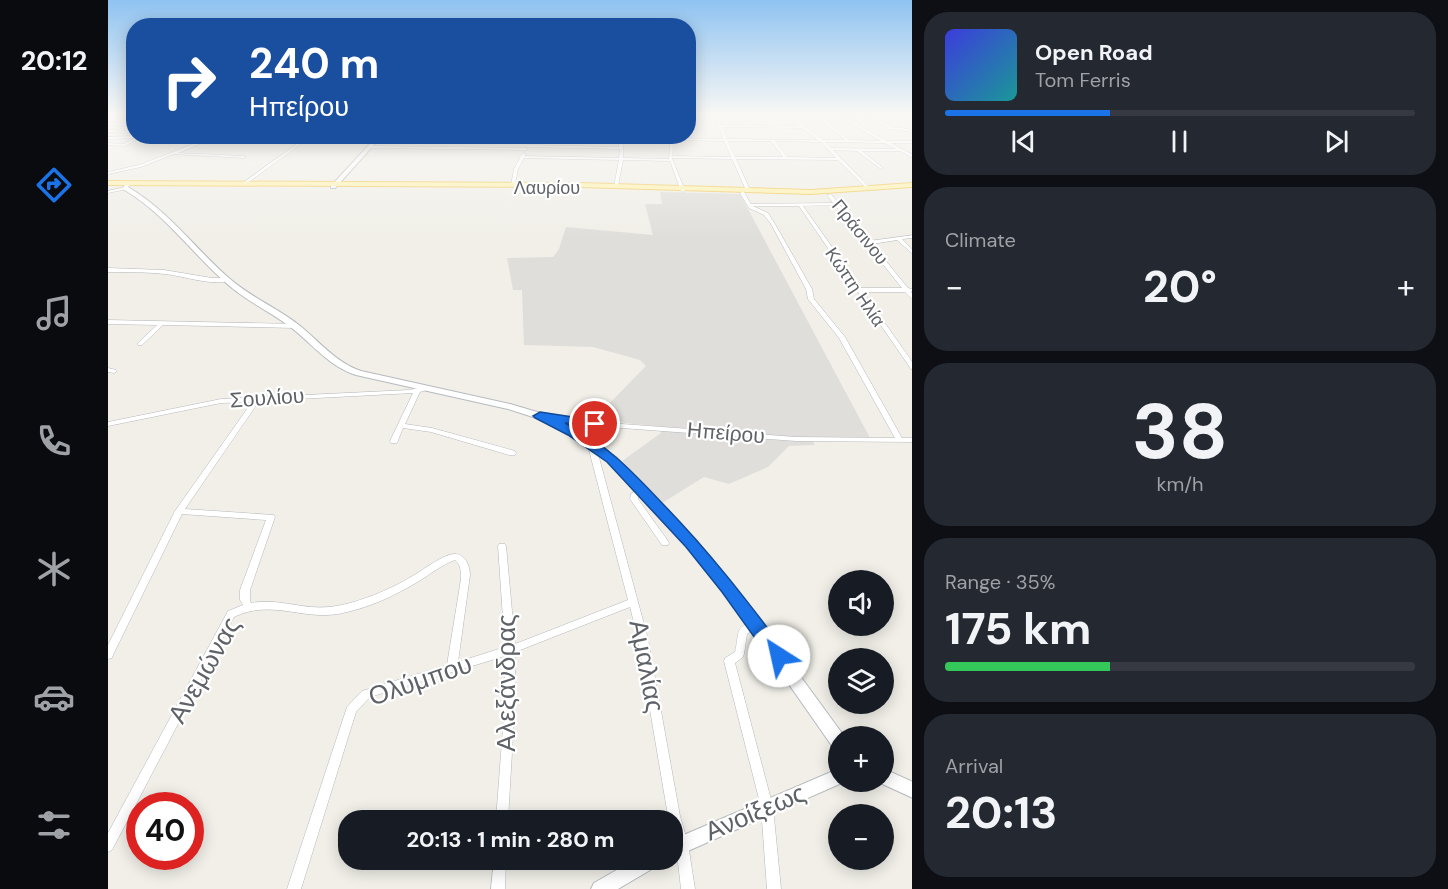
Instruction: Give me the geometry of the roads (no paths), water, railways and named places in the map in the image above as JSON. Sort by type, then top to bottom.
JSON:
[{"type":"main road","name":"Λαυρίου","points":[[108,183],[126,186],[245,183],[616,186],[829,195],[912,187]]},
{"type":"main road","name":"Λαυρίου","points":[[182,184],[682,189]]},
{"type":"main road","name":"Λαυρίου","points":[[745,191],[826,192],[912,187]]},
{"type":"street","points":[[108,173],[140,166],[167,155]]},
{"type":"street","points":[[217,155],[244,157]]},
{"type":"street","points":[[245,183],[284,155]]},
{"type":"street","points":[[334,185],[361,155]]},
{"type":"street","points":[[616,186],[621,155]]},
{"type":"street","points":[[671,155],[682,189]]},
{"type":"street","points":[[783,155],[786,159]]},
{"type":"street","points":[[835,155],[868,189]]},
{"type":"street","points":[[866,155],[881,168]]},
{"type":"street","points":[[513,185],[521,157],[839,159]]},
{"type":"street","points":[[735,158],[749,205],[766,214],[773,224],[809,289],[811,300],[842,337],[900,440]]},
{"type":"street","points":[[108,192],[126,186],[153,204],[228,280],[295,326],[328,358],[346,369],[540,416],[594,446],[612,459],[692,543],[756,624],[828,727]]},
{"type":"street","name":"Πράσινου","points":[[829,195],[909,290],[912,298]]},
{"type":"street","name":"Κώττη Ηλία","points":[[800,204],[912,368]]},
{"type":"street","points":[[749,205],[837,204]]},
{"type":"street","points":[[868,243],[912,236]]},
{"type":"street","points":[[898,238],[912,254]]},
{"type":"street","points":[[108,270],[164,272],[218,281],[228,280]]},
{"type":"street","points":[[857,290],[909,290]]},
{"type":"street","points":[[108,322],[295,326]]},
{"type":"street","points":[[140,344],[161,324]]},
{"type":"street","points":[[394,441],[422,389]]},
{"type":"street","name":"Σουλίου","points":[[108,424],[199,405],[257,399],[422,389]]},
{"type":"street","points":[[108,655],[179,511],[257,399]]},
{"type":"street","name":"Ηπείρου","points":[[540,416],[595,424],[796,439],[912,440]]},
{"type":"street","points":[[401,426],[432,430],[512,453]]},
{"type":"street","name":"Αμαλίας","points":[[594,446],[593,450],[608,512],[634,602],[652,684],[673,810]]},
{"type":"street","points":[[642,490],[634,496],[634,499],[664,543]]},
{"type":"street","points":[[179,511],[271,517],[245,590],[245,600],[248,606]]},
{"type":"street","name":"Αλεξάνδρας","points":[[502,546],[510,650],[510,701],[503,810]]},
{"type":"street","name":"Ανεμώνας","points":[[108,846],[231,614],[248,606],[337,610],[397,589],[456,557],[464,564],[466,576],[452,668]]},
{"type":"street","name":"Ολύμπου","points":[[294,889],[351,710],[366,694],[510,650],[634,602]]},
{"type":"street","points":[[756,624],[745,628],[740,634],[739,654],[729,661],[767,807],[774,889]]},
{"type":"street","name":"Ανοίξεως","points":[[683,843],[828,781]]},
{"type":"street","points":[[894,782],[912,790]]},
{"type":"street","name":"Αμαλίας","points":[[683,869],[688,889]]},
{"type":"street","points":[[498,889],[499,870]]},
{"type":"street","points":[[600,889],[633,870]]}]
